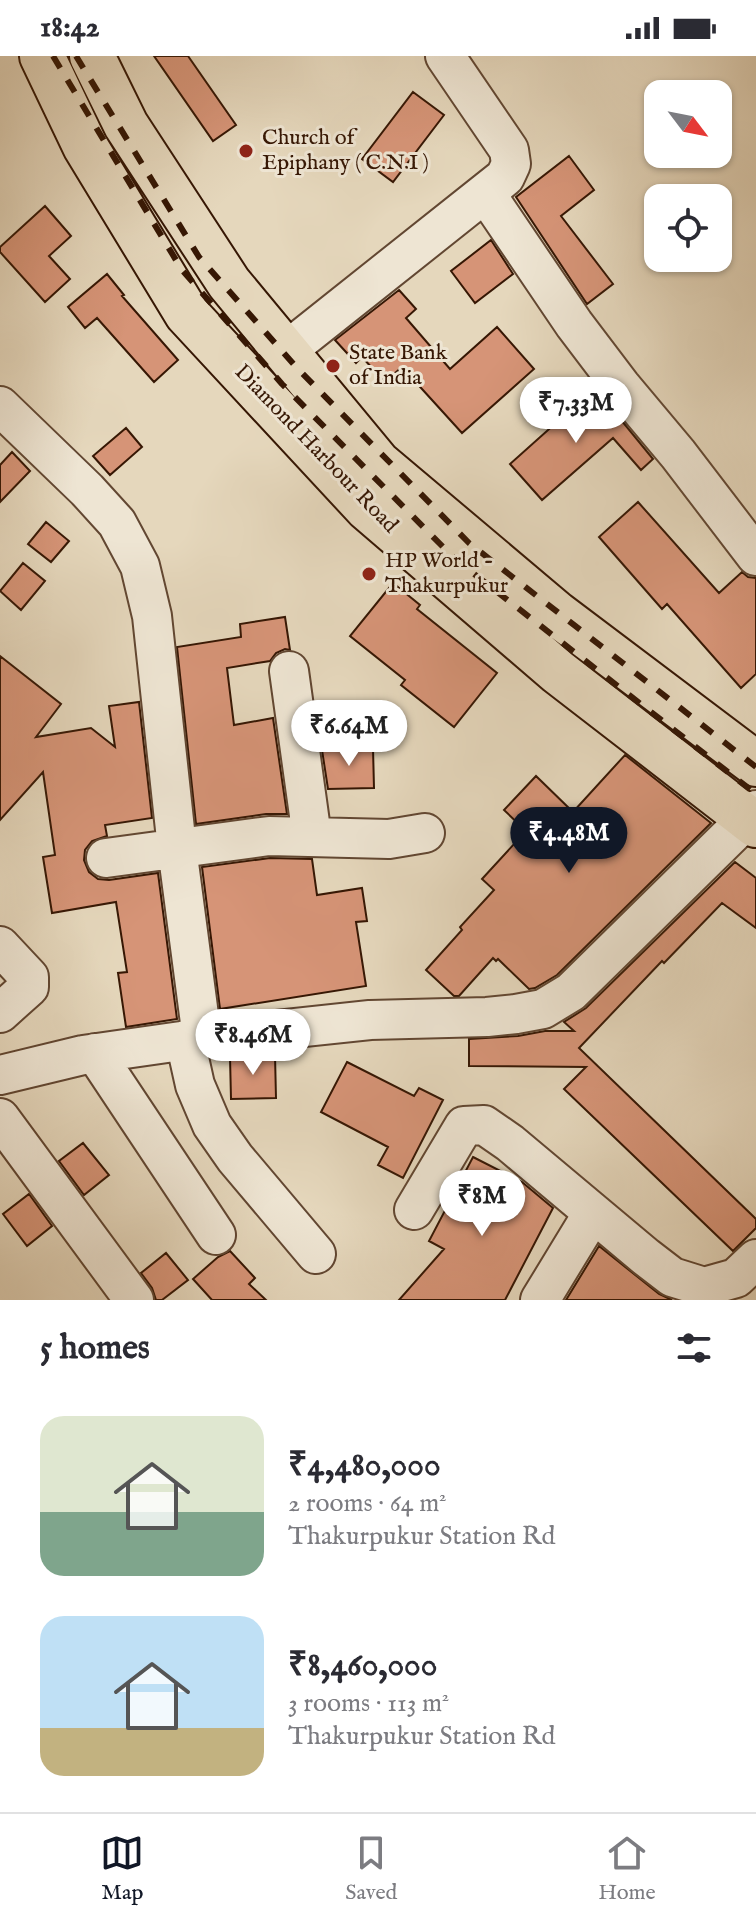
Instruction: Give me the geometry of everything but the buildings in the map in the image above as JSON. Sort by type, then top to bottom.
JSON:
[{"type":"highway","name":"Diamond Harbour Road","points":[[42,56],[85,146],[187,314],[345,485],[367,508],[558,672],[753,818]]},
{"type":"highway","name":"Diamond Harbour Road","points":[[92,56],[126,125],[229,283],[378,463],[557,614],[756,764]]},
{"type":"street","points":[[285,352],[505,177],[511,164],[509,150],[445,56]]},
{"type":"street","points":[[486,194],[574,324],[756,556]]},
{"type":"street","points":[[0,406],[117,523],[140,566],[152,616],[177,848],[195,1085],[212,1125],[235,1158],[316,1254]]},
{"type":"street","points":[[289,671],[312,837]]},
{"type":"street","points":[[0,1075],[95,1053],[193,1039],[370,1020],[487,1017],[543,1009],[571,992],[753,818]]},
{"type":"street","points":[[106,858],[269,836],[389,839],[425,833]]},
{"type":"street","points":[[0,946],[29,977],[29,987],[0,1013]]},
{"type":"street","points":[[95,1053],[216,1235]]},
{"type":"street","points":[[0,1118],[134,1300]]},
{"type":"street","points":[[414,1210],[464,1126],[484,1125],[672,1277],[704,1287],[736,1278],[756,1259]]},
{"type":"street","points":[[540,1300],[593,1213]]},
{"type":"railway","points":[[53,56],[182,270],[282,384],[455,559],[756,794]]},
{"type":"railway","points":[[76,56],[199,257],[298,369],[469,543],[756,767]]},
{"type":"place","name":"Church of Epiphany ( C.N.I )","points":[[246,151]]},
{"type":"place","name":"State Bank of India","points":[[333,366]]},
{"type":"place","name":"HP World - Thakurpukur","points":[[369,574]]}]
